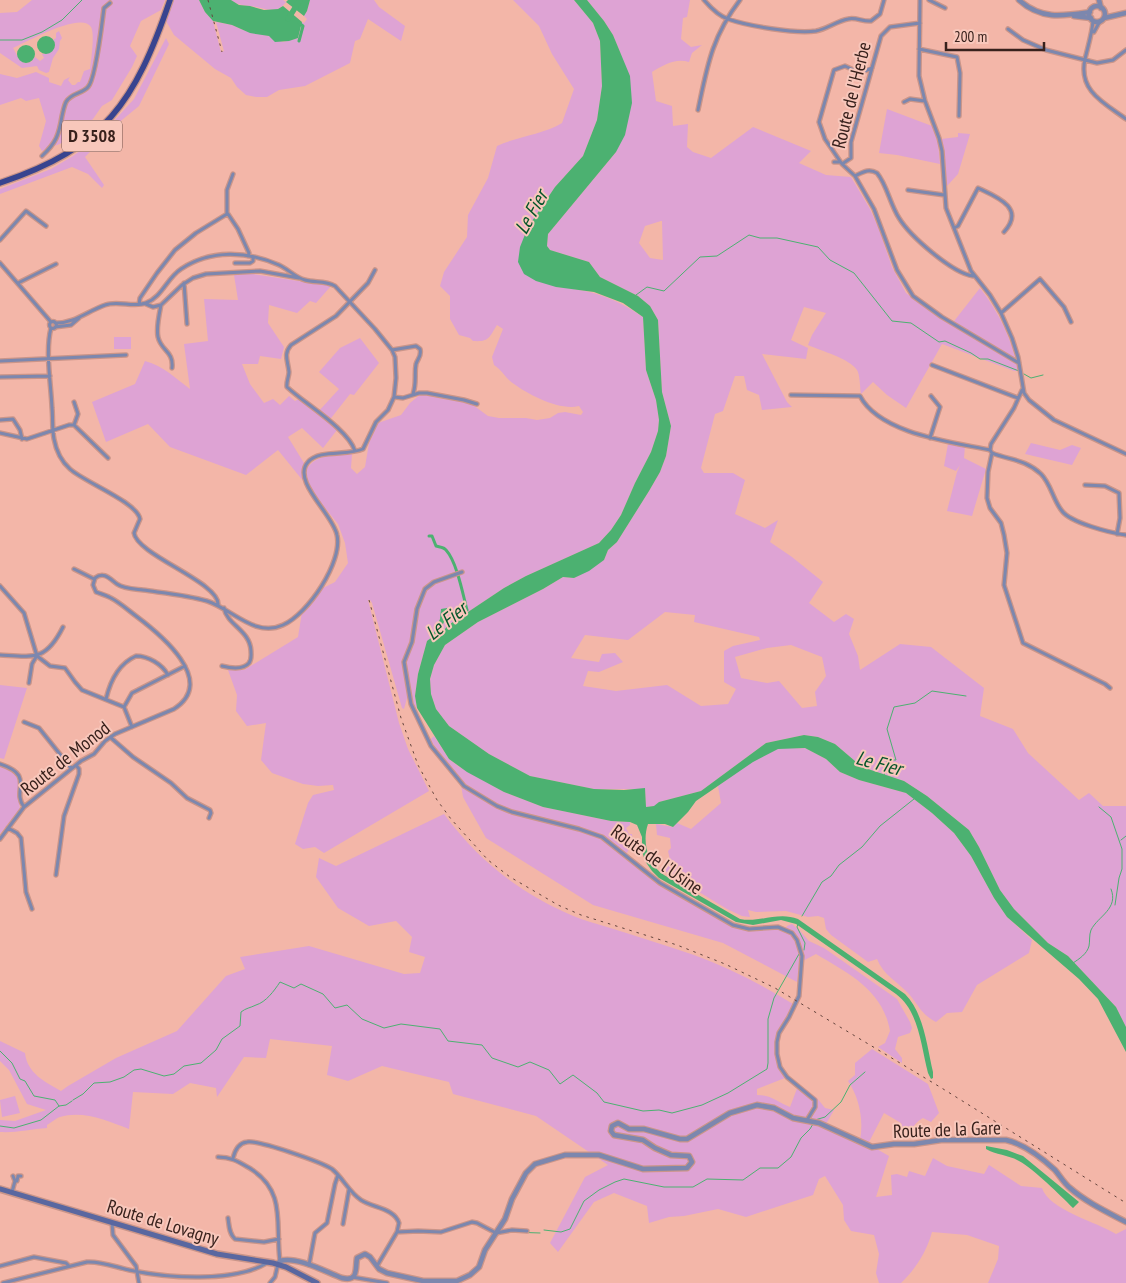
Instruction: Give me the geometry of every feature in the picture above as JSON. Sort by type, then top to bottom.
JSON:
[{"type":"highway","name":"D 3508","points":[[0,184],[57,160],[82,144],[103,126],[122,104],[135,84],[151,51],[170,2]]},
{"type":"main road","name":"Route de Lovagny","points":[[0,1189],[217,1254],[279,1263],[317,1283]]},
{"type":"street","points":[[704,0],[726,19],[787,31],[817,30],[854,18],[867,22],[874,20],[880,14],[884,0]]},
{"type":"street","points":[[698,110],[714,44],[738,0]]},
{"type":"street","points":[[920,0],[919,76],[925,101],[942,151],[946,208],[974,276],[990,295],[1001,313],[1017,350],[1022,390],[1029,400],[1054,420],[1126,454]]},
{"type":"street","points":[[929,0],[945,8]]},
{"type":"street","points":[[1019,0],[1044,14],[1102,20],[1119,13]]},
{"type":"street","points":[[1071,16],[1090,12],[1098,0]]},
{"type":"street","points":[[1092,35],[1102,20],[1102,9],[1098,0]]},
{"type":"street","points":[[42,156],[55,143],[65,103],[71,96],[86,89],[91,83],[104,8],[110,3]]},
{"type":"street","points":[[1094,7],[1126,13]]},
{"type":"street","points":[[1090,12],[1092,35],[1085,59],[1084,71],[1088,86],[1093,94],[1126,119]]},
{"type":"street","name":"Route de l'Herbe","points":[[920,23],[893,26],[885,30],[881,36],[851,142],[851,158],[841,163],[855,176],[874,209],[897,270],[913,296],[942,317],[1020,363]]},
{"type":"street","points":[[1008,29],[1023,40],[1046,50],[1097,63],[1113,60],[1126,50]]},
{"type":"street","points":[[919,49],[957,57],[960,74],[959,116]]},
{"type":"street","points":[[841,163],[825,139],[819,125],[833,72],[837,68],[844,66],[857,73],[867,71],[872,67]]},
{"type":"street","points":[[867,71],[870,78]]},
{"type":"street","points":[[904,102],[908,99],[925,101]]},
{"type":"street","points":[[834,162],[841,163]]},
{"type":"street","points":[[855,176],[867,170],[877,173],[900,220],[943,262],[967,275],[974,276]]},
{"type":"street","points":[[233,174],[226,190],[227,213],[238,229],[253,261],[250,263],[235,263]]},
{"type":"street","points":[[954,228],[958,226],[978,188],[1004,201],[1010,208],[1011,220],[1004,232]]},
{"type":"street","points":[[908,190],[944,195]]},
{"type":"street","points":[[0,240],[26,211],[46,226]]},
{"type":"street","points":[[139,304],[140,298],[175,250],[196,233],[223,218],[227,213]]},
{"type":"street","points":[[53,325],[71,325],[80,316],[107,304],[145,303],[156,297],[176,273],[185,267],[216,255],[250,256],[279,266],[308,281],[332,284],[351,302],[392,350],[395,357],[396,378],[394,397],[388,410],[374,424],[364,448],[318,456],[309,461],[304,469],[306,483],[332,522],[338,540],[337,551],[322,585],[308,604],[289,622],[269,629],[252,626],[218,605],[201,600],[120,586],[105,575],[94,579],[93,585],[96,592],[112,598],[157,632],[185,666],[132,693],[124,708]]},
{"type":"street","points":[[0,263],[53,325]]},
{"type":"street","points":[[18,283],[56,264]]},
{"type":"street","points":[[355,451],[350,440],[341,431],[286,386],[289,374],[286,357],[288,348],[331,320],[351,302],[370,280],[374,270]]},
{"type":"street","points":[[145,303],[153,307],[161,305],[184,283],[206,274],[260,271],[300,278]]},
{"type":"street","points":[[1001,313],[1040,279],[1064,308],[1071,322]]},
{"type":"street","points":[[184,283],[187,324]]},
{"type":"street","points":[[161,305],[158,338],[171,355],[172,368]]},
{"type":"street","points":[[53,325],[49,336],[49,358],[53,430],[58,451],[70,470],[127,504],[139,515],[140,521],[133,534],[136,539],[217,598],[218,605]]},
{"type":"street","points":[[392,350],[416,346],[420,349],[413,395]]},
{"type":"street","points":[[0,361],[126,355]]},
{"type":"street","points":[[932,364],[1018,398]]},
{"type":"street","points":[[0,377],[50,376]]},
{"type":"street","points":[[1022,390],[991,444],[988,472],[987,498],[990,508],[1001,523],[1007,553],[1004,585],[1024,643],[1110,688]]},
{"type":"street","points":[[394,397],[403,398],[427,393],[477,404]]},
{"type":"street","points":[[791,395],[860,396],[869,409],[899,427],[930,438],[991,451],[1022,462],[1041,474],[1064,514],[1083,523],[1126,535]]},
{"type":"street","points":[[930,438],[940,407],[931,396]]},
{"type":"street","points":[[74,402],[78,414],[74,425]]},
{"type":"street","points":[[0,420],[13,419],[20,430],[22,439]]},
{"type":"street","points":[[0,433],[22,439],[74,425]]},
{"type":"street","points":[[74,425],[108,458]]},
{"type":"street","points":[[1085,485],[1105,486],[1120,493],[1120,518],[1117,534]]},
{"type":"street","points":[[74,569],[94,579]]},
{"type":"street","name":"Route de l'Usine","points":[[459,574],[434,582],[425,589],[417,609],[412,642],[404,662],[411,704],[431,746],[461,784],[491,802],[512,812],[579,829],[602,837],[660,883],[733,925],[749,929],[778,927],[792,933],[797,940],[802,956],[798,996],[790,1017],[779,1033],[776,1050],[779,1065],[787,1077],[815,1100],[815,1107],[808,1120]]},
{"type":"street","points":[[0,586],[24,613],[37,656],[48,665],[65,668],[80,688],[124,708],[132,727]]},
{"type":"street","points":[[222,666],[234,668],[243,666],[249,662],[251,656],[249,639],[226,614],[224,608]]},
{"type":"street","points":[[29,683],[32,664],[37,656],[53,645],[63,627]]},
{"type":"street","points":[[0,655],[37,656]]},
{"type":"street","points":[[106,699],[110,686],[120,668],[134,657],[138,656],[151,660],[164,669],[168,675]]},
{"type":"street","name":"Route de Monod","points":[[0,839],[24,807],[76,764],[94,754],[102,743],[110,737],[174,709],[182,703],[188,693],[190,684],[185,666]]},
{"type":"street","points":[[24,722],[39,728],[71,768]]},
{"type":"street","points":[[110,737],[133,757],[171,783],[187,798],[210,810],[209,818]]},
{"type":"street","points":[[0,764],[15,771],[19,776],[21,782],[21,801],[24,807]]},
{"type":"street","points":[[56,875],[64,816],[79,774],[76,764]]},
{"type":"street","points":[[8,828],[17,833],[21,838],[26,892],[32,909]]},
{"type":"street","name":"Route de la Gare","points":[[496,1232],[506,1216],[513,1196],[526,1173],[533,1166],[571,1154],[602,1155],[637,1167],[651,1169],[686,1168],[692,1164],[692,1159],[689,1156],[671,1155],[643,1140],[614,1135],[611,1131],[612,1126],[618,1123],[629,1129],[644,1129],[680,1138],[688,1138],[730,1114],[757,1106],[772,1107],[791,1117],[808,1120],[833,1129],[872,1147],[941,1140],[1006,1140],[1025,1148],[1054,1170],[1071,1190],[1126,1222]]},
{"type":"street","points":[[233,1158],[235,1151],[240,1145],[251,1142],[280,1150],[332,1170],[363,1201],[396,1216],[399,1223],[398,1232],[377,1266]]},
{"type":"street","points":[[218,1157],[233,1158],[261,1176],[274,1194],[278,1208],[279,1263],[275,1277],[270,1283]]},
{"type":"street","points":[[13,1176],[15,1181]]},
{"type":"street","points":[[12,1192],[15,1181],[17,1181],[18,1176],[21,1176]]},
{"type":"street","points":[[309,1265],[315,1234],[327,1223],[338,1176]]},
{"type":"street","points":[[343,1224],[349,1189]]},
{"type":"street","points":[[228,1218],[229,1230],[235,1239],[264,1242],[279,1238]]},
{"type":"street","points":[[112,1222],[111,1229],[113,1235],[133,1261],[139,1283]]},
{"type":"street","points":[[398,1232],[443,1232],[474,1222],[496,1232],[527,1231]]},
{"type":"street","points":[[352,1277],[357,1270],[356,1260],[361,1255],[369,1256],[384,1272],[420,1281],[453,1282],[463,1279],[475,1271],[496,1232]]},
{"type":"street","points":[[0,1266],[36,1257],[66,1263],[69,1266]]},
{"type":"street","points":[[279,1263],[287,1260],[309,1265],[344,1279],[352,1277],[387,1283]]},
{"type":"street","points":[[3,1283],[69,1266],[94,1262],[183,1277],[218,1278],[244,1273],[268,1262]]},
{"type":"shaded area","points":[[32,0],[165,0],[161,10],[141,21],[130,46],[137,56],[112,100],[102,106],[93,119],[79,132],[62,143],[42,151],[39,146],[46,121],[39,98],[26,101],[21,98],[0,105],[0,74],[17,78],[36,72],[49,78],[49,82],[61,86],[64,80],[70,77],[68,80],[72,85],[75,85],[80,82],[84,71],[90,69],[93,35],[91,27],[85,23],[76,23],[65,25],[40,35],[13,48],[19,59],[25,63],[31,62],[35,57],[40,61],[44,58],[42,54],[55,47],[53,40],[59,31],[62,38],[49,72],[46,73],[39,70],[37,66],[22,68],[0,53],[0,13],[17,12]]},
{"type":"shaded area","points":[[173,0],[199,0],[205,12],[213,21],[221,52],[224,51],[216,22],[269,36],[283,42],[298,38],[302,22],[304,23],[307,19],[304,16],[310,0],[374,0],[379,7],[405,26],[401,41],[368,19],[360,39],[355,41],[350,63],[305,86],[279,90],[267,97],[256,97],[246,95],[231,78],[215,69],[174,35],[166,21]]},
{"type":"shaded area","points":[[199,0],[231,0],[239,5],[264,10],[278,9],[283,6],[302,22],[298,38],[275,42],[269,36],[250,33],[232,25],[213,21],[205,12]]},
{"type":"shaded area","points":[[231,0],[283,0],[286,2],[278,9],[269,10],[236,3]]},
{"type":"shaded area","points":[[288,0],[310,0],[304,16],[286,2]]},
{"type":"shaded area","points":[[513,0],[574,0],[593,23],[600,41],[602,86],[597,120],[583,156],[555,187],[528,227],[556,287],[581,290],[602,296],[622,304],[643,317],[646,370],[656,400],[659,420],[658,431],[651,452],[621,515],[599,543],[504,588],[447,626],[441,635],[440,631],[447,615],[442,610],[432,637],[427,641],[418,674],[415,696],[417,708],[407,698],[404,709],[402,708],[372,603],[368,600],[399,723],[408,749],[429,791],[324,853],[315,847],[303,849],[295,844],[308,803],[313,795],[334,790],[333,785],[303,784],[272,773],[261,760],[266,723],[247,726],[236,711],[237,695],[228,670],[244,670],[298,637],[302,612],[323,588],[335,582],[348,563],[345,543],[338,524],[278,450],[246,475],[170,447],[148,424],[106,442],[92,402],[135,384],[145,361],[164,369],[190,389],[184,344],[208,341],[204,299],[238,300],[234,275],[246,273],[331,286],[316,303],[310,301],[297,313],[269,305],[268,323],[284,347],[281,359],[260,356],[258,364],[242,364],[250,384],[264,403],[273,399],[280,405],[289,396],[295,401],[299,399],[317,413],[339,389],[319,372],[340,348],[360,338],[379,363],[354,395],[350,394],[328,422],[337,430],[323,448],[302,428],[288,437],[307,468],[322,458],[333,455],[352,454],[351,468],[357,474],[365,467],[369,443],[378,423],[401,415],[410,403],[421,394],[473,405],[488,416],[499,418],[537,420],[550,418],[558,413],[565,412],[581,415],[583,412],[579,406],[571,407],[554,404],[528,393],[511,382],[494,365],[492,357],[503,329],[497,325],[486,340],[473,341],[470,338],[459,335],[450,319],[450,296],[440,286],[444,272],[467,237],[468,215],[488,178],[497,146],[562,123],[574,89],[552,54],[539,26]]},
{"type":"shaded area","name":"Le Fier","points":[[574,0],[587,0],[613,35],[630,76],[632,103],[625,135],[616,152],[548,234],[547,246],[550,250],[589,262],[600,277],[638,296],[650,306],[658,320],[662,392],[671,426],[666,456],[660,472],[649,491],[617,542],[608,550],[604,560],[589,571],[574,578],[563,577],[478,622],[445,645],[434,665],[430,679],[431,694],[436,709],[449,726],[489,754],[530,776],[594,789],[624,790],[645,788],[646,807],[701,791],[766,743],[804,735],[818,737],[835,744],[862,767],[904,781],[927,796],[969,830],[1000,890],[1014,909],[1048,943],[1068,956],[1116,1007],[1126,1027],[1126,1052],[1098,999],[1079,979],[1007,917],[994,898],[971,856],[954,833],[906,793],[859,780],[840,772],[826,759],[805,748],[778,749],[753,762],[696,801],[673,827],[665,824],[648,824],[646,845],[653,865],[664,875],[740,919],[755,920],[783,916],[798,919],[905,994],[921,1020],[933,1072],[933,1078],[931,1079],[914,1019],[904,1001],[896,994],[796,924],[781,920],[753,925],[736,922],[659,878],[645,861],[642,851],[642,837],[637,825],[630,822],[611,821],[543,807],[504,792],[467,772],[449,759],[417,708],[415,696],[418,674],[427,641],[432,637],[440,619],[441,609],[447,608],[447,615],[440,631],[441,635],[447,626],[504,588],[599,543],[621,515],[651,452],[658,431],[659,420],[656,400],[646,370],[643,317],[623,303],[594,292],[556,287],[536,281],[524,274],[518,262],[520,247],[528,227],[555,187],[583,156],[597,120],[602,86],[600,41],[593,23]]},
{"type":"shaded area","points":[[587,0],[690,0],[687,17],[683,18],[681,39],[691,47],[702,45],[692,53],[689,62],[674,62],[652,72],[656,101],[672,106],[673,126],[688,124],[687,147],[693,152],[711,158],[753,127],[811,151],[799,163],[826,175],[851,177],[870,209],[892,267],[906,293],[951,325],[980,288],[999,317],[1013,349],[1018,371],[942,344],[906,408],[887,395],[873,382],[861,394],[858,372],[853,366],[841,358],[808,345],[826,313],[804,307],[791,340],[808,348],[806,359],[762,354],[787,402],[792,407],[762,410],[759,395],[747,390],[744,376],[735,376],[723,411],[715,414],[701,468],[704,473],[733,473],[745,480],[735,514],[765,528],[778,520],[770,542],[823,582],[809,603],[834,622],[846,614],[854,619],[849,634],[858,656],[860,670],[900,644],[931,647],[984,688],[980,716],[1013,729],[1028,753],[1079,800],[1089,793],[1103,806],[1126,806],[1126,1027],[1116,1007],[1068,956],[1048,943],[1014,909],[1000,890],[969,830],[927,796],[904,781],[862,767],[835,744],[818,737],[804,735],[766,743],[701,791],[659,802],[655,806],[646,807],[645,789],[594,789],[530,776],[489,754],[449,726],[436,709],[431,694],[430,680],[434,665],[445,645],[478,622],[563,577],[574,578],[604,560],[608,550],[617,542],[649,491],[660,472],[666,456],[671,426],[662,392],[658,320],[650,306],[638,296],[600,277],[589,262],[550,250],[547,246],[548,234],[616,152],[621,55],[613,35]],"holes":[[[662,221],[663,260],[650,258],[639,243],[645,226]],[[665,612],[695,615],[694,622],[759,637],[760,640],[733,646],[724,651],[724,682],[736,689],[728,704],[701,706],[667,685],[616,691],[583,686],[588,671],[599,672],[623,662],[615,653],[602,654],[599,662],[571,658],[585,635],[628,640]],[[791,645],[822,657],[826,676],[815,692],[817,706],[802,708],[779,681],[767,683],[741,678],[735,657],[767,648]]]},
{"type":"shaded area","points":[[46,36],[52,39],[55,45],[52,51],[46,54],[40,51],[37,45],[40,39]]},
{"type":"shaded area","points":[[166,38],[169,44],[139,106],[117,124],[85,157],[104,185],[102,188],[88,174],[72,167],[0,194],[0,189],[51,169],[73,156],[101,135],[134,99]]},
{"type":"shaded area","points":[[26,45],[32,48],[35,54],[32,60],[26,63],[20,60],[17,54],[20,48]]},
{"type":"shaded area","points":[[887,109],[932,126],[938,143],[940,164],[879,153]]},
{"type":"shaded area","points":[[958,133],[970,134],[958,174],[947,186],[944,148],[941,139],[958,137]]},
{"type":"shaded area","points":[[114,337],[131,337],[131,349],[114,349]]},
{"type":"shaded area","points":[[1031,443],[1060,450],[1072,445],[1081,448],[1072,465],[1025,454]]},
{"type":"shaded area","points":[[948,444],[965,446],[964,458],[986,469],[972,516],[947,511],[960,465],[956,471],[944,466]]},
{"type":"shaded area","points":[[0,685],[27,688],[4,759],[0,758]]},
{"type":"shaded area","points":[[434,736],[449,759],[504,792],[543,807],[611,821],[630,822],[630,825],[626,828],[629,834],[632,834],[633,842],[624,858],[666,889],[731,926],[748,931],[777,928],[785,930],[787,926],[792,924],[809,941],[824,948],[897,999],[912,1028],[910,1033],[898,1037],[895,1049],[902,1058],[902,1063],[878,1047],[885,1043],[890,1031],[880,1004],[852,976],[816,954],[799,963],[797,982],[723,943],[593,905],[486,838],[463,797],[460,779],[430,740]]},
{"type":"shaded area","points":[[805,748],[826,759],[840,772],[859,780],[906,793],[932,813],[954,833],[971,856],[994,898],[1007,917],[1032,940],[1029,953],[977,985],[962,1012],[947,1013],[936,1022],[931,1019],[923,1013],[909,994],[887,974],[877,959],[868,962],[831,935],[826,929],[824,918],[818,916],[808,917],[786,911],[756,912],[748,910],[750,917],[742,916],[661,869],[670,860],[668,851],[671,848],[670,838],[657,835],[656,824],[673,827],[677,823],[691,829],[721,803],[718,786],[746,765],[777,749]]},
{"type":"shaded area","points":[[0,766],[14,774],[17,778],[19,783],[20,809],[0,834]]},
{"type":"shaded area","points":[[444,814],[471,846],[500,873],[551,906],[571,915],[707,960],[745,977],[793,1004],[779,1032],[775,1049],[779,1067],[785,1078],[757,1089],[757,1095],[771,1097],[790,1107],[798,1086],[817,1098],[825,1108],[834,1110],[826,1124],[860,1140],[860,1109],[848,1081],[855,1075],[855,1063],[872,1049],[928,1084],[939,1113],[931,1122],[923,1118],[905,1134],[901,1123],[884,1113],[868,1144],[889,1156],[876,1197],[892,1195],[891,1175],[897,1174],[907,1177],[909,1171],[925,1176],[933,1158],[947,1166],[984,1174],[989,1165],[1021,1186],[1042,1188],[1046,1196],[1054,1203],[1074,1215],[1116,1234],[1126,1229],[1126,1283],[988,1283],[998,1259],[999,1246],[967,1235],[932,1232],[920,1260],[901,1283],[879,1283],[876,1273],[879,1254],[874,1235],[851,1231],[844,1220],[843,1205],[825,1176],[819,1179],[813,1195],[746,1217],[718,1209],[669,1217],[649,1223],[647,1206],[614,1193],[594,1202],[558,1252],[550,1243],[585,1177],[608,1165],[536,1116],[453,1094],[449,1082],[382,1066],[348,1081],[327,1075],[332,1046],[270,1039],[266,1058],[244,1057],[217,1097],[216,1088],[190,1083],[173,1094],[133,1092],[129,1129],[95,1117],[69,1115],[58,1118],[47,1125],[47,1128],[0,1132],[0,1120],[15,1121],[46,1110],[27,1104],[9,1070],[0,1061],[0,1041],[25,1053],[26,1060],[33,1071],[43,1080],[61,1091],[116,1058],[177,1031],[226,976],[245,969],[240,957],[309,946],[404,974],[420,973],[425,957],[409,952],[412,937],[396,921],[369,926],[338,908],[316,877],[319,858],[336,866]]},
{"type":"shaded area","points":[[15,1096],[20,1113],[2,1117],[0,1100]]},
{"type":"shaded area","points":[[986,1146],[1007,1150],[1023,1156],[1079,1202],[1073,1208],[1025,1165],[1015,1159],[990,1151],[986,1149]]},
{"type":"waterway","points":[[0,40],[22,40],[42,32],[62,20],[82,0]]},
{"type":"waterway","name":"Le Fier","points":[[288,19],[300,0]]},
{"type":"waterway","points":[[299,23],[303,26],[299,41]]},
{"type":"waterway","points":[[636,295],[647,287],[664,291],[700,257],[717,256],[749,235],[760,238],[777,238],[818,247],[830,260],[854,273],[892,321],[911,323],[939,342],[945,341],[980,359],[988,359],[1019,371]]},
{"type":"waterway","points":[[1024,374],[1031,378],[1043,375]]},
{"type":"waterway","points":[[429,536],[432,536],[436,546],[444,548],[450,555],[459,579],[467,610]]},
{"type":"waterway","points":[[884,776],[887,760],[896,760],[887,729],[894,707],[915,703],[932,691],[966,696]]},
{"type":"waterway","points":[[802,916],[822,882],[831,876],[839,865],[862,847],[880,826],[914,799]]},
{"type":"waterway","points":[[1099,807],[1111,817],[1122,849],[1122,869],[1115,905]]},
{"type":"waterway","points":[[1121,840],[1126,836]]},
{"type":"waterway","points":[[1073,963],[1083,956],[1089,946],[1091,930],[1110,907],[1113,896],[1111,889]]},
{"type":"waterway","points":[[798,924],[797,927],[805,943],[804,950]]},
{"type":"waterway","points":[[73,1100],[83,1094],[94,1083],[110,1082],[124,1077],[134,1070],[141,1069],[164,1076],[174,1074],[184,1066],[201,1063],[216,1050],[222,1039],[240,1026],[241,1012],[260,1004],[280,982],[294,988],[301,984],[323,994],[335,1008],[347,1005],[362,1019],[384,1028],[401,1024],[440,1029],[448,1041],[482,1045],[492,1058],[518,1067],[530,1062],[549,1070],[560,1084],[573,1075],[597,1093],[604,1102],[643,1111],[659,1110],[672,1113],[702,1105],[728,1093],[767,1069],[768,1019],[774,998],[799,954]]},
{"type":"waterway","points":[[0,1051],[12,1063],[20,1079],[25,1081],[34,1096],[55,1100],[59,1106]]},
{"type":"waterway","points":[[815,1120],[825,1117],[841,1102],[850,1085],[865,1072]]},
{"type":"waterway","points":[[0,1126],[14,1128],[41,1120],[59,1106],[66,1105],[72,1101]]},
{"type":"waterway","points":[[544,1230],[561,1232],[570,1229],[584,1201],[599,1190],[624,1179],[664,1187],[693,1187],[707,1179],[743,1180],[760,1168],[778,1168],[791,1157],[801,1138],[813,1124]]},
{"type":"waterway","points":[[511,1232],[540,1233]]},
{"type":"railway","points":[[208,0],[222,52]]},
{"type":"railway","points":[[369,600],[401,718],[418,765],[437,800],[451,819],[488,860],[510,877],[558,905],[581,915],[677,945],[725,964],[775,988],[940,1087],[1126,1203]]}]
